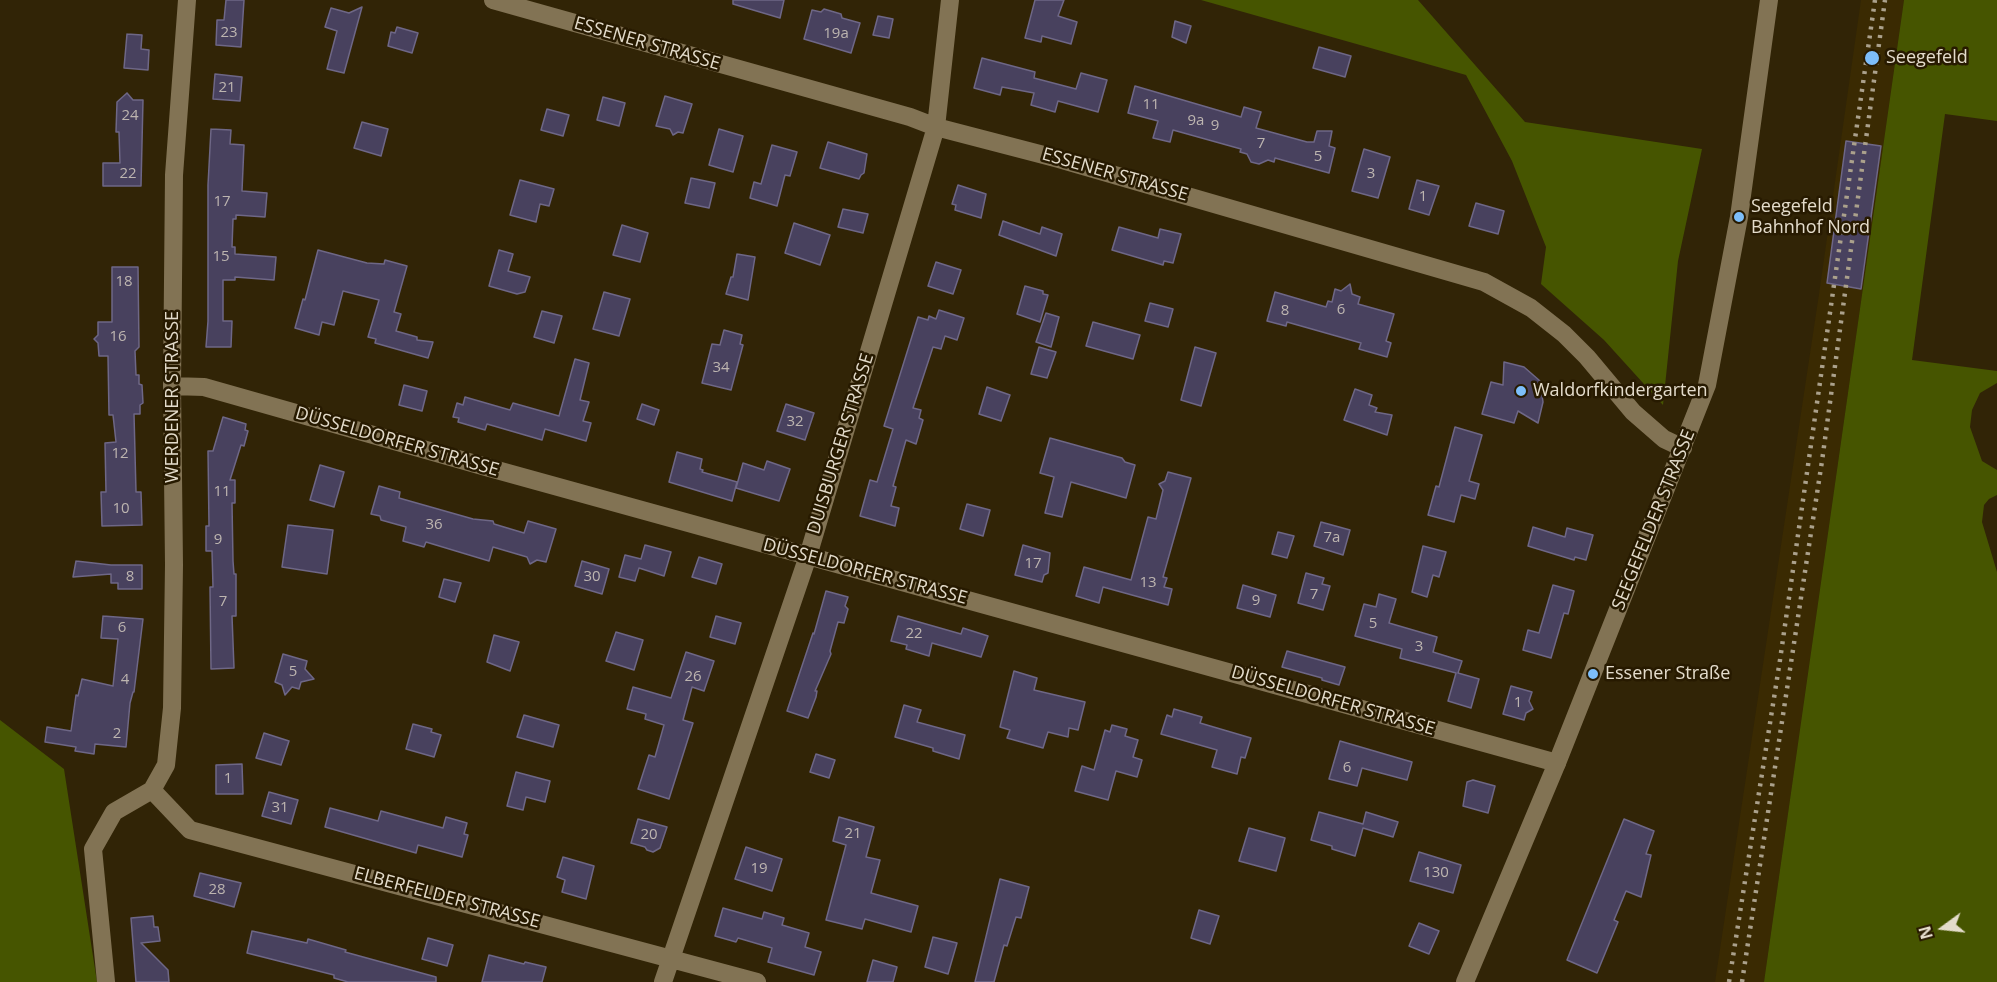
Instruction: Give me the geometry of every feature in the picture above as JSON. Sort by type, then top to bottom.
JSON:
[{"type":"street","name":"WERDENER STRASSE","points":[[152,790],[166,765],[172,708],[174,175],[187,0]]},
{"type":"street","name":"ESSENER STRASSE","points":[[493,0],[910,117],[936,127],[1059,159],[1484,282],[1531,308],[1564,334],[1587,357],[1633,412],[1664,439],[1683,448]]},
{"type":"street","name":"DUISBURGER STRASSE","points":[[663,982],[808,556],[936,127],[950,0]]},
{"type":"street","name":"SEEGEFELDER STRASSE","points":[[1465,982],[1557,763],[1707,385],[1739,217],[1769,0]]},
{"type":"street","name":"DÜSSELDORFER STRASSE","points":[[172,386],[204,387],[1557,763]]},
{"type":"street","name":"ELBERFELDER STRASSE","points":[[152,790],[190,830],[757,982]]},
{"type":"street","points":[[106,982],[93,849],[114,812],[152,790]]},
{"type":"shaded area","points":[[1861,0],[1904,0],[1764,982],[1715,982],[1819,294]]},
{"type":"green space","points":[[1201,0],[1418,0],[1525,122],[1702,149],[1678,261],[1663,405],[1604,340],[1541,284],[1546,247],[1512,161],[1466,75]]},
{"type":"green space","points":[[1904,0],[1997,0],[1997,121],[1945,114],[1912,360],[1997,371],[1997,383],[1980,393],[1972,410],[1970,427],[1982,461],[1997,470],[1997,495],[1984,505],[1982,522],[1997,572],[1997,982],[1764,982]]},
{"type":"green space","points":[[0,720],[64,769],[97,982],[0,982]]},
{"type":"building","points":[[226,0],[244,0],[241,47],[216,45],[217,20],[224,20]]},
{"type":"building","points":[[733,0],[784,0],[780,18],[733,4]]},
{"type":"building","points":[[1035,0],[1064,0],[1058,16],[1077,22],[1071,44],[1042,36],[1041,42],[1025,38]]},
{"type":"building","points":[[362,7],[344,73],[327,69],[337,31],[325,27],[331,8],[349,13]]},
{"type":"building","points":[[824,9],[841,14],[842,18],[860,23],[851,53],[804,39],[812,10],[821,12]]},
{"type":"building","points":[[878,16],[893,19],[889,38],[873,35]]},
{"type":"building","points":[[1175,21],[1191,26],[1186,43],[1172,37]]},
{"type":"building","points":[[397,27],[418,33],[412,53],[388,46],[391,32],[395,33]]},
{"type":"building","points":[[127,34],[142,35],[141,49],[149,50],[148,70],[124,68]]},
{"type":"building","points":[[1319,47],[1351,56],[1345,77],[1313,68]]},
{"type":"building","points":[[982,58],[1035,72],[1034,78],[1076,89],[1081,73],[1107,80],[1098,112],[1058,101],[1055,112],[1031,105],[1034,93],[1002,87],[1000,95],[974,88]]},
{"type":"building","points":[[215,74],[242,77],[240,101],[213,99]]},
{"type":"building","points":[[1135,86],[1241,117],[1244,107],[1261,112],[1256,128],[1307,142],[1314,142],[1317,131],[1332,131],[1329,146],[1335,148],[1329,173],[1275,158],[1274,162],[1268,160],[1259,164],[1251,162],[1247,154],[1240,152],[1241,149],[1173,130],[1170,142],[1153,138],[1158,121],[1128,113]]},
{"type":"building","points":[[127,93],[133,100],[143,100],[141,186],[103,186],[103,163],[120,163],[119,132],[116,132],[117,102]]},
{"type":"building","points":[[665,96],[692,104],[683,133],[678,132],[673,135],[670,129],[656,126]]},
{"type":"building","points":[[603,97],[625,103],[619,126],[597,120]]},
{"type":"building","points":[[547,109],[569,115],[563,136],[541,130]]},
{"type":"building","points":[[362,122],[388,129],[381,156],[354,148]]},
{"type":"building","points":[[211,129],[231,130],[230,144],[244,145],[242,191],[267,193],[265,217],[236,215],[236,219],[233,219],[232,247],[235,247],[235,254],[276,257],[274,280],[235,277],[235,280],[223,280],[223,321],[232,321],[231,347],[206,347]]},
{"type":"building","points":[[719,129],[743,136],[733,172],[709,165]]},
{"type":"building","points":[[1846,141],[1881,146],[1861,289],[1827,283]]},
{"type":"building","points":[[828,142],[867,154],[864,173],[859,179],[820,168]]},
{"type":"building","points":[[772,145],[797,152],[790,176],[785,175],[777,206],[750,198],[754,182],[761,184]]},
{"type":"building","points":[[1364,149],[1390,157],[1378,198],[1352,191]]},
{"type":"building","points":[[691,178],[715,183],[709,208],[685,203]]},
{"type":"building","points":[[520,180],[554,189],[549,206],[540,204],[536,222],[510,215]]},
{"type":"building","points":[[1417,180],[1439,186],[1429,215],[1409,209]]},
{"type":"building","points":[[958,185],[986,194],[981,218],[955,210],[956,205],[952,204]]},
{"type":"building","points":[[1476,203],[1504,211],[1498,234],[1469,226]]},
{"type":"building","points":[[843,209],[868,214],[863,233],[838,227]]},
{"type":"building","points":[[1003,221],[1040,234],[1042,227],[1062,234],[1056,256],[999,235]]},
{"type":"building","points":[[794,223],[830,235],[820,265],[785,253]]},
{"type":"building","points":[[622,225],[648,233],[640,262],[613,255]]},
{"type":"building","points":[[1119,227],[1158,238],[1160,229],[1181,234],[1173,263],[1164,261],[1163,265],[1112,250]]},
{"type":"building","points":[[318,250],[367,263],[384,264],[385,260],[407,266],[394,312],[401,314],[396,331],[417,337],[417,340],[433,342],[428,358],[375,343],[376,339],[368,337],[379,300],[343,291],[334,325],[322,322],[319,335],[295,328]]},
{"type":"building","points":[[499,250],[513,254],[508,271],[530,277],[525,292],[517,294],[489,286]]},
{"type":"building","points":[[737,254],[755,257],[748,300],[726,294],[731,277],[733,277]]},
{"type":"building","points":[[936,262],[961,270],[953,294],[928,286]]},
{"type":"building","points":[[112,267],[138,267],[139,347],[135,351],[136,375],[139,375],[139,384],[142,385],[143,403],[140,405],[140,414],[134,414],[136,492],[141,492],[142,525],[102,526],[101,492],[106,492],[105,443],[116,442],[113,415],[109,415],[108,356],[99,356],[98,343],[94,339],[98,335],[98,322],[112,322]]},
{"type":"building","points":[[1350,284],[1352,294],[1360,297],[1358,304],[1394,314],[1386,341],[1391,343],[1387,357],[1359,349],[1361,343],[1287,322],[1286,326],[1267,321],[1275,292],[1326,307],[1328,301],[1332,302],[1335,289],[1341,291]]},
{"type":"building","points":[[1025,286],[1043,291],[1043,294],[1048,295],[1040,322],[1017,314]]},
{"type":"building","points":[[604,292],[630,299],[619,336],[593,329]]},
{"type":"building","points":[[1150,303],[1173,309],[1168,327],[1145,321]]},
{"type":"building","points":[[939,310],[964,318],[957,340],[945,336],[941,349],[933,347],[913,408],[921,410],[919,418],[923,420],[916,444],[906,440],[893,486],[896,487],[891,506],[899,508],[895,526],[860,516],[870,480],[877,482],[893,429],[884,426],[918,317],[928,320],[929,316],[936,319]]},
{"type":"building","points":[[542,311],[562,316],[554,343],[534,337]]},
{"type":"building","points":[[1046,313],[1059,317],[1051,347],[1036,342]]},
{"type":"building","points":[[1093,322],[1140,335],[1133,359],[1086,346]]},
{"type":"building","points":[[724,330],[742,335],[740,344],[743,345],[731,390],[702,383],[712,344],[720,345]]},
{"type":"building","points":[[1039,347],[1056,352],[1047,378],[1031,374]]},
{"type":"building","points":[[1195,347],[1216,353],[1201,406],[1181,400]]},
{"type":"building","points":[[575,359],[589,363],[580,400],[589,402],[583,421],[591,423],[586,441],[545,429],[542,440],[487,424],[485,430],[458,422],[459,418],[453,417],[457,403],[463,405],[465,397],[510,410],[513,403],[559,416]]},
{"type":"building","points":[[1504,362],[1524,367],[1540,381],[1543,402],[1538,423],[1518,411],[1514,423],[1482,414],[1491,382],[1503,385]]},
{"type":"building","points":[[404,385],[427,391],[422,411],[399,405]]},
{"type":"building","points":[[987,387],[1010,395],[1001,421],[979,414]]},
{"type":"building","points":[[1355,389],[1372,395],[1369,405],[1377,408],[1375,412],[1392,415],[1387,435],[1344,420]]},
{"type":"building","points":[[642,404],[659,410],[654,425],[637,419]]},
{"type":"building","points":[[786,404],[814,413],[805,440],[777,431]]},
{"type":"building","points":[[223,417],[246,424],[245,430],[248,431],[230,480],[235,480],[235,503],[232,503],[233,561],[234,574],[236,574],[236,616],[232,616],[234,668],[211,669],[212,551],[206,551],[206,526],[209,526],[208,451],[213,451]]},
{"type":"building","points":[[1455,427],[1482,435],[1469,481],[1479,484],[1475,499],[1461,495],[1454,522],[1428,515],[1436,486],[1439,487]]},
{"type":"building","points":[[1050,438],[1122,458],[1125,462],[1135,465],[1126,498],[1071,482],[1062,517],[1045,513],[1054,477],[1040,473]]},
{"type":"building","points":[[677,452],[702,459],[700,469],[703,470],[702,472],[737,482],[732,501],[669,482]]},
{"type":"building","points":[[767,461],[790,469],[779,501],[736,488],[743,463],[764,470]]},
{"type":"building","points":[[320,465],[344,472],[334,507],[310,500]]},
{"type":"building","points":[[1168,472],[1191,478],[1163,577],[1167,578],[1164,587],[1172,589],[1168,605],[1103,587],[1099,603],[1076,596],[1084,567],[1131,580],[1148,517],[1156,519],[1163,490],[1159,484],[1165,481]]},
{"type":"building","points":[[379,486],[400,492],[399,498],[473,519],[493,521],[494,524],[524,533],[528,521],[556,529],[546,562],[537,560],[530,564],[527,557],[493,547],[489,561],[426,542],[424,547],[403,541],[406,527],[381,520],[380,516],[371,514]]},
{"type":"building","points":[[967,504],[990,510],[983,536],[960,529]]},
{"type":"building","points":[[1321,522],[1350,530],[1343,555],[1314,546]]},
{"type":"building","points":[[288,525],[333,530],[327,574],[282,567]]},
{"type":"building","points":[[1533,527],[1565,537],[1567,528],[1593,535],[1586,560],[1575,557],[1574,560],[1528,546]]},
{"type":"building","points":[[1278,532],[1294,536],[1287,558],[1272,554]]},
{"type":"building","points":[[645,545],[671,552],[664,576],[639,568],[635,581],[619,577],[625,555],[641,559]]},
{"type":"building","points":[[1023,545],[1050,553],[1048,573],[1044,575],[1042,582],[1015,575]]},
{"type":"building","points":[[1423,546],[1446,552],[1439,577],[1433,575],[1427,597],[1412,592]]},
{"type":"building","points":[[699,557],[722,564],[716,584],[692,577]]},
{"type":"building","points":[[76,561],[111,565],[142,565],[142,589],[118,589],[118,583],[111,583],[111,574],[73,577]]},
{"type":"building","points":[[582,561],[609,569],[602,594],[575,586]]},
{"type":"building","points":[[1306,573],[1324,578],[1322,584],[1330,586],[1323,610],[1298,603]]},
{"type":"building","points":[[444,579],[461,583],[455,602],[439,597]]},
{"type":"building","points":[[1243,585],[1276,595],[1270,617],[1237,608]]},
{"type":"building","points":[[1553,585],[1574,591],[1568,614],[1564,613],[1551,658],[1523,650],[1528,630],[1539,633]]},
{"type":"building","points":[[826,591],[848,597],[845,606],[848,609],[844,623],[838,622],[831,654],[815,691],[817,691],[816,697],[808,718],[787,711],[814,634]]},
{"type":"building","points":[[1379,594],[1396,599],[1389,623],[1437,637],[1433,652],[1462,661],[1458,673],[1479,679],[1471,708],[1448,701],[1456,673],[1400,658],[1402,649],[1355,636],[1364,604],[1376,607]]},
{"type":"building","points":[[103,616],[143,619],[134,692],[130,703],[126,747],[95,744],[94,754],[75,751],[76,747],[45,742],[47,727],[71,731],[76,695],[78,696],[82,679],[113,686],[118,639],[101,638]]},
{"type":"building","points":[[716,616],[741,623],[735,644],[710,637]]},
{"type":"building","points":[[898,616],[961,634],[963,628],[988,636],[981,657],[932,643],[929,656],[906,649],[907,645],[891,641]]},
{"type":"building","points":[[616,632],[643,640],[634,670],[606,661]]},
{"type":"building","points":[[494,635],[519,642],[510,671],[487,662]]},
{"type":"building","points":[[1287,651],[1345,667],[1339,685],[1282,667]]},
{"type":"building","points":[[686,652],[714,661],[704,691],[692,687],[683,720],[693,723],[669,799],[638,789],[649,755],[655,757],[664,725],[645,719],[646,714],[627,709],[633,687],[671,698]]},
{"type":"building","points":[[283,654],[307,661],[305,669],[314,679],[301,682],[299,689],[292,687],[285,695],[282,685],[275,682]]},
{"type":"building","points":[[1014,671],[1037,678],[1034,690],[1085,702],[1078,730],[1069,728],[1068,737],[1048,732],[1043,748],[1007,738],[1010,730],[1000,727]]},
{"type":"building","points":[[1511,686],[1532,692],[1529,701],[1533,709],[1526,713],[1524,720],[1503,714]]},
{"type":"building","points":[[904,705],[921,710],[917,722],[965,735],[959,759],[933,751],[933,748],[895,737]]},
{"type":"building","points":[[1174,709],[1202,717],[1200,723],[1251,738],[1245,758],[1241,757],[1237,774],[1212,767],[1217,750],[1161,734],[1167,715],[1172,717]]},
{"type":"building","points":[[524,715],[559,725],[553,747],[517,737]]},
{"type":"building","points":[[413,724],[432,729],[431,732],[441,735],[434,757],[406,749]]},
{"type":"building","points":[[1112,725],[1127,729],[1125,736],[1138,740],[1133,757],[1142,760],[1137,777],[1116,771],[1108,800],[1075,791],[1082,766],[1094,770],[1105,730],[1110,732]]},
{"type":"building","points":[[264,733],[289,741],[281,765],[256,758]]},
{"type":"building","points":[[1340,741],[1412,762],[1407,780],[1362,768],[1357,786],[1329,779]]},
{"type":"building","points":[[816,754],[835,760],[829,778],[810,772]]},
{"type":"building","points":[[242,764],[243,794],[216,794],[216,765]]},
{"type":"building","points":[[516,772],[550,781],[545,802],[526,797],[523,810],[507,806]]},
{"type":"building","points":[[1473,780],[1495,786],[1488,813],[1463,806],[1467,782]]},
{"type":"building","points":[[269,792],[298,800],[291,824],[262,816]]},
{"type":"building","points":[[330,808],[378,821],[381,811],[443,828],[446,817],[467,823],[464,834],[468,835],[462,857],[418,845],[416,853],[325,827]]},
{"type":"building","points":[[1319,812],[1363,824],[1366,812],[1398,822],[1393,837],[1363,828],[1355,856],[1311,840]]},
{"type":"building","points":[[839,817],[874,827],[866,857],[880,860],[871,893],[918,906],[911,932],[865,919],[862,929],[826,920],[846,845],[833,841]]},
{"type":"building","points":[[638,819],[667,827],[660,848],[653,852],[631,843]]},
{"type":"building","points":[[1624,819],[1654,831],[1646,854],[1651,855],[1641,897],[1626,891],[1614,920],[1618,922],[1597,973],[1567,960]]},
{"type":"building","points":[[1249,828],[1285,838],[1276,871],[1239,861]]},
{"type":"building","points":[[746,847],[782,859],[772,891],[735,879]]},
{"type":"building","points":[[1419,852],[1461,865],[1453,893],[1410,881]]},
{"type":"building","points":[[563,857],[594,866],[586,899],[562,892],[565,880],[557,877]]},
{"type":"building","points":[[200,873],[241,883],[234,907],[194,896]]},
{"type":"building","points":[[1000,879],[1029,887],[1021,918],[1016,917],[1007,946],[1004,945],[994,982],[975,982]]},
{"type":"building","points":[[723,908],[762,919],[764,912],[784,918],[782,925],[809,933],[805,947],[821,952],[814,975],[768,962],[772,948],[738,938],[736,942],[715,936]]},
{"type":"building","points":[[1199,910],[1219,916],[1210,944],[1191,938]]},
{"type":"building","points":[[153,916],[154,927],[158,927],[160,941],[141,943],[168,970],[169,982],[136,982],[131,918]]},
{"type":"building","points":[[1419,923],[1439,931],[1429,954],[1409,946]]},
{"type":"building","points":[[252,931],[307,943],[308,939],[346,950],[345,952],[436,977],[436,982],[348,982],[334,978],[334,975],[247,953]]},
{"type":"building","points":[[933,937],[957,943],[948,974],[925,967]]},
{"type":"building","points":[[428,938],[453,945],[447,966],[422,959]]},
{"type":"building","points":[[489,955],[546,967],[542,982],[482,982]]},
{"type":"building","points":[[873,960],[897,967],[893,982],[867,982]]},
{"type":"railway","points":[[1729,982],[1780,660],[1875,0]]},
{"type":"railway","points":[[1742,982],[1822,461],[1885,0]]},
{"type":"place","name":"Seegefeld","points":[[1872,58]]},
{"type":"place","name":"Seegefeld Bahnhof Nord","points":[[1739,217]]},
{"type":"place","name":"Waldorfkindergarten","points":[[1521,391]]},
{"type":"place","name":"Essener Straße","points":[[1593,674]]}]
